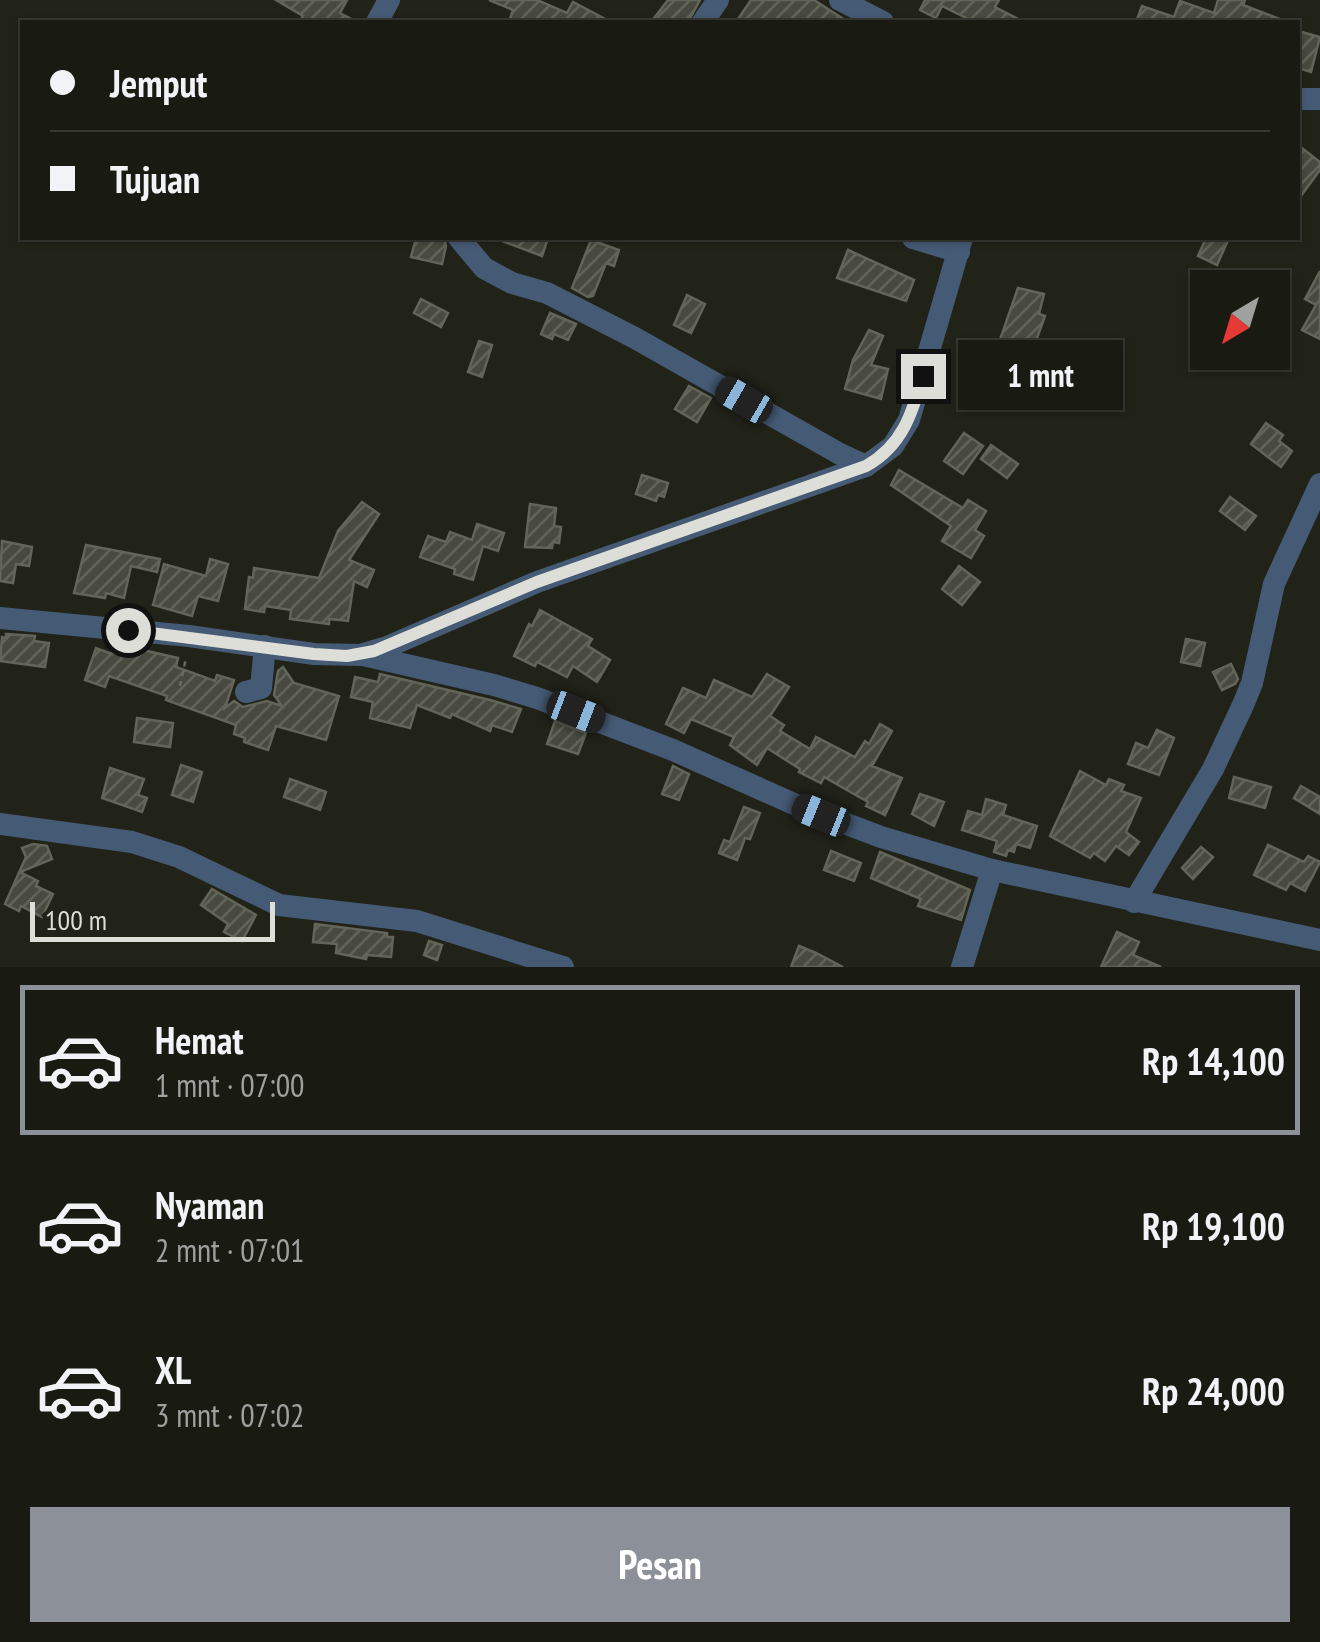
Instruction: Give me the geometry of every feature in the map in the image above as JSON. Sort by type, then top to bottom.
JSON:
[{"type":"street","points":[[840,0],[880,20]]},
{"type":"street","points":[[461,240],[473,257],[496,275],[547,293],[636,338],[866,466]]},
{"type":"street","points":[[360,655],[537,582],[866,466],[893,446],[909,420],[960,244],[929,240]]},
{"type":"street","points":[[1134,902],[1213,769],[1243,705],[1252,683],[1274,584],[1320,484]]},
{"type":"street","points":[[0,618],[189,636],[314,654],[360,655],[494,685],[673,750],[850,827],[992,870],[1320,940]]},
{"type":"street","points":[[246,692],[261,688],[265,646]]},
{"type":"street","points":[[0,824],[132,842],[178,857],[279,905],[416,921],[563,967]]},
{"type":"street","points":[[962,967],[992,870]]},
{"type":"path","points":[[180,686],[189,636]]},
{"type":"building","points":[[276,0],[347,0],[340,13],[353,20],[300,20],[303,16]]},
{"type":"building","points":[[489,0],[537,0],[567,13],[573,2],[607,20],[510,20],[513,10]]},
{"type":"building","points":[[668,0],[700,0],[689,20],[653,20]]},
{"type":"building","points":[[751,0],[814,0],[845,20],[737,20]]},
{"type":"building","points":[[925,0],[999,0],[995,7],[1020,20],[965,20],[942,6],[936,18],[920,10]]},
{"type":"building","points":[[1218,0],[1245,0],[1243,5],[1282,20],[1137,20],[1142,6],[1174,17],[1180,1],[1214,13]]},
{"type":"building","points":[[1300,32],[1320,37],[1311,72],[1300,69]]},
{"type":"building","points":[[1300,147],[1320,162],[1320,170],[1300,197]]},
{"type":"building","points":[[415,240],[444,240],[442,264],[411,257]]},
{"type":"building","points":[[499,240],[547,240],[542,256]]},
{"type":"building","points":[[591,240],[619,250],[614,266],[606,263],[593,296],[588,297],[572,288]]},
{"type":"building","points":[[1205,240],[1228,240],[1217,265],[1198,256]]},
{"type":"building","points":[[848,250],[914,280],[906,301],[837,278]]},
{"type":"building","points":[[1320,271],[1320,339],[1302,330],[1316,305],[1305,299]]},
{"type":"building","points":[[1018,288],[1044,294],[1039,314],[1045,316],[1028,363],[996,351]]},
{"type":"building","points":[[687,295],[705,304],[691,333],[674,325]]},
{"type":"building","points":[[421,299],[448,313],[441,327],[414,313]]},
{"type":"building","points":[[550,313],[576,324],[568,340],[541,334]]},
{"type":"building","points":[[869,330],[883,336],[871,365],[888,369],[881,399],[845,389],[853,360]]},
{"type":"building","points":[[479,341],[492,345],[482,377],[468,372]]},
{"type":"building","points":[[689,386],[711,398],[697,422],[675,409]]},
{"type":"building","points":[[1266,423],[1283,435],[1279,441],[1292,451],[1281,467],[1251,444]]},
{"type":"building","points":[[964,433],[983,446],[963,474],[944,461]]},
{"type":"building","points":[[991,445],[1018,464],[1007,478],[981,459]]},
{"type":"building","points":[[899,470],[963,508],[968,500],[986,511],[975,530],[984,536],[971,558],[942,541],[951,526],[891,485]]},
{"type":"building","points":[[642,475],[668,483],[664,497],[658,495],[656,501],[636,494]]},
{"type":"building","points":[[1230,497],[1256,516],[1245,530],[1220,511]]},
{"type":"building","points":[[362,502],[379,514],[349,560],[374,570],[367,587],[354,581],[348,621],[329,619],[329,624],[290,619],[291,610],[265,606],[264,612],[245,609],[254,568],[319,578],[338,531]]},
{"type":"building","points":[[530,504],[556,508],[554,526],[561,527],[559,543],[553,542],[552,548],[525,547]]},
{"type":"building","points":[[477,524],[504,533],[498,551],[483,546],[473,580],[420,557],[428,536],[446,542],[450,532],[472,540]]},
{"type":"building","points":[[2,541],[32,547],[29,566],[16,564],[13,583],[0,581]]},
{"type":"building","points":[[86,545],[160,559],[157,572],[131,566],[124,598],[106,593],[105,598],[74,593]]},
{"type":"building","points":[[210,559],[228,564],[218,601],[198,596],[192,616],[153,605],[164,564],[206,576]]},
{"type":"building","points":[[959,566],[980,582],[962,605],[942,589]]},
{"type":"building","points":[[540,610],[592,639],[588,646],[610,660],[597,682],[573,666],[567,677],[514,656]]},
{"type":"building","points":[[6,634],[35,636],[34,641],[49,643],[45,667],[0,661],[2,637],[6,638]]},
{"type":"building","points":[[1186,639],[1205,643],[1200,666],[1181,662]]},
{"type":"building","points":[[116,644],[178,658],[176,667],[215,681],[217,675],[234,680],[225,708],[234,701],[243,707],[267,701],[282,706],[274,695],[278,671],[283,667],[294,683],[339,696],[326,740],[276,726],[268,750],[244,742],[245,738],[234,734],[236,725],[166,700],[167,696],[109,676],[105,687],[85,680],[96,648],[112,654]]},
{"type":"building","points":[[1231,664],[1238,679],[1222,690],[1213,672]]},
{"type":"building","points":[[380,674],[521,709],[512,732],[492,725],[490,731],[452,714],[450,718],[417,705],[410,728],[370,718],[373,702],[351,697],[355,677],[378,682]]},
{"type":"building","points":[[767,674],[789,687],[770,716],[784,725],[780,731],[810,749],[816,737],[855,757],[865,741],[869,744],[880,724],[892,731],[872,766],[902,778],[885,815],[824,777],[821,783],[799,772],[767,748],[757,765],[730,745],[734,737],[691,719],[684,733],[666,724],[683,688],[706,698],[714,680],[752,697]]},
{"type":"building","points":[[137,718],[173,723],[170,747],[134,742]]},
{"type":"building","points":[[555,721],[586,733],[578,754],[547,744]]},
{"type":"building","points":[[1157,730],[1174,738],[1159,775],[1128,764],[1136,743],[1148,748]]},
{"type":"building","points":[[181,765],[202,772],[193,802],[172,795]]},
{"type":"building","points":[[673,766],[689,774],[679,800],[662,794]]},
{"type":"building","points":[[110,768],[144,779],[138,795],[147,798],[142,812],[102,798]]},
{"type":"building","points":[[1080,771],[1106,785],[1109,779],[1124,785],[1121,791],[1141,798],[1126,832],[1139,842],[1129,855],[1116,846],[1105,861],[1094,853],[1090,858],[1050,836]]},
{"type":"building","points":[[1234,777],[1271,787],[1265,808],[1229,798]]},
{"type":"building","points":[[290,779],[326,792],[320,810],[284,797]]},
{"type":"building","points":[[1301,786],[1320,797],[1320,814],[1294,798]]},
{"type":"building","points":[[920,794],[944,802],[934,826],[912,814]]},
{"type":"building","points":[[986,799],[1006,805],[1003,815],[1037,826],[1030,848],[1016,844],[1014,852],[1008,850],[1006,856],[994,852],[997,841],[962,830],[968,811],[982,815]]},
{"type":"building","points":[[744,807],[760,813],[737,860],[719,853],[724,840],[730,842]]},
{"type":"building","points":[[33,844],[47,846],[52,859],[20,872],[53,894],[42,917],[21,906],[19,911],[5,904],[26,857],[22,848]]},
{"type":"building","points":[[1268,845],[1304,862],[1308,856],[1320,862],[1305,891],[1290,883],[1286,890],[1254,875]]},
{"type":"building","points":[[1201,847],[1213,857],[1193,879],[1182,868]]},
{"type":"building","points":[[831,851],[861,863],[854,881],[824,870]]},
{"type":"building","points":[[880,852],[970,890],[961,920],[918,906],[921,899],[871,878]]},
{"type":"building","points":[[212,889],[256,915],[242,941],[224,932],[228,924],[201,905]]},
{"type":"building","points":[[315,924],[387,933],[387,937],[393,937],[391,957],[367,955],[366,959],[336,953],[337,944],[313,942]]},
{"type":"building","points":[[1117,932],[1139,942],[1133,955],[1161,967],[1101,967]]},
{"type":"building","points":[[429,941],[442,945],[437,960],[424,955]]},
{"type":"building","points":[[799,946],[816,953],[843,967],[791,967]]},
{"type":"route","points":[[128,630],[314,654],[347,656],[374,651],[537,582],[866,466],[885,454],[906,428],[923,376]]}]
